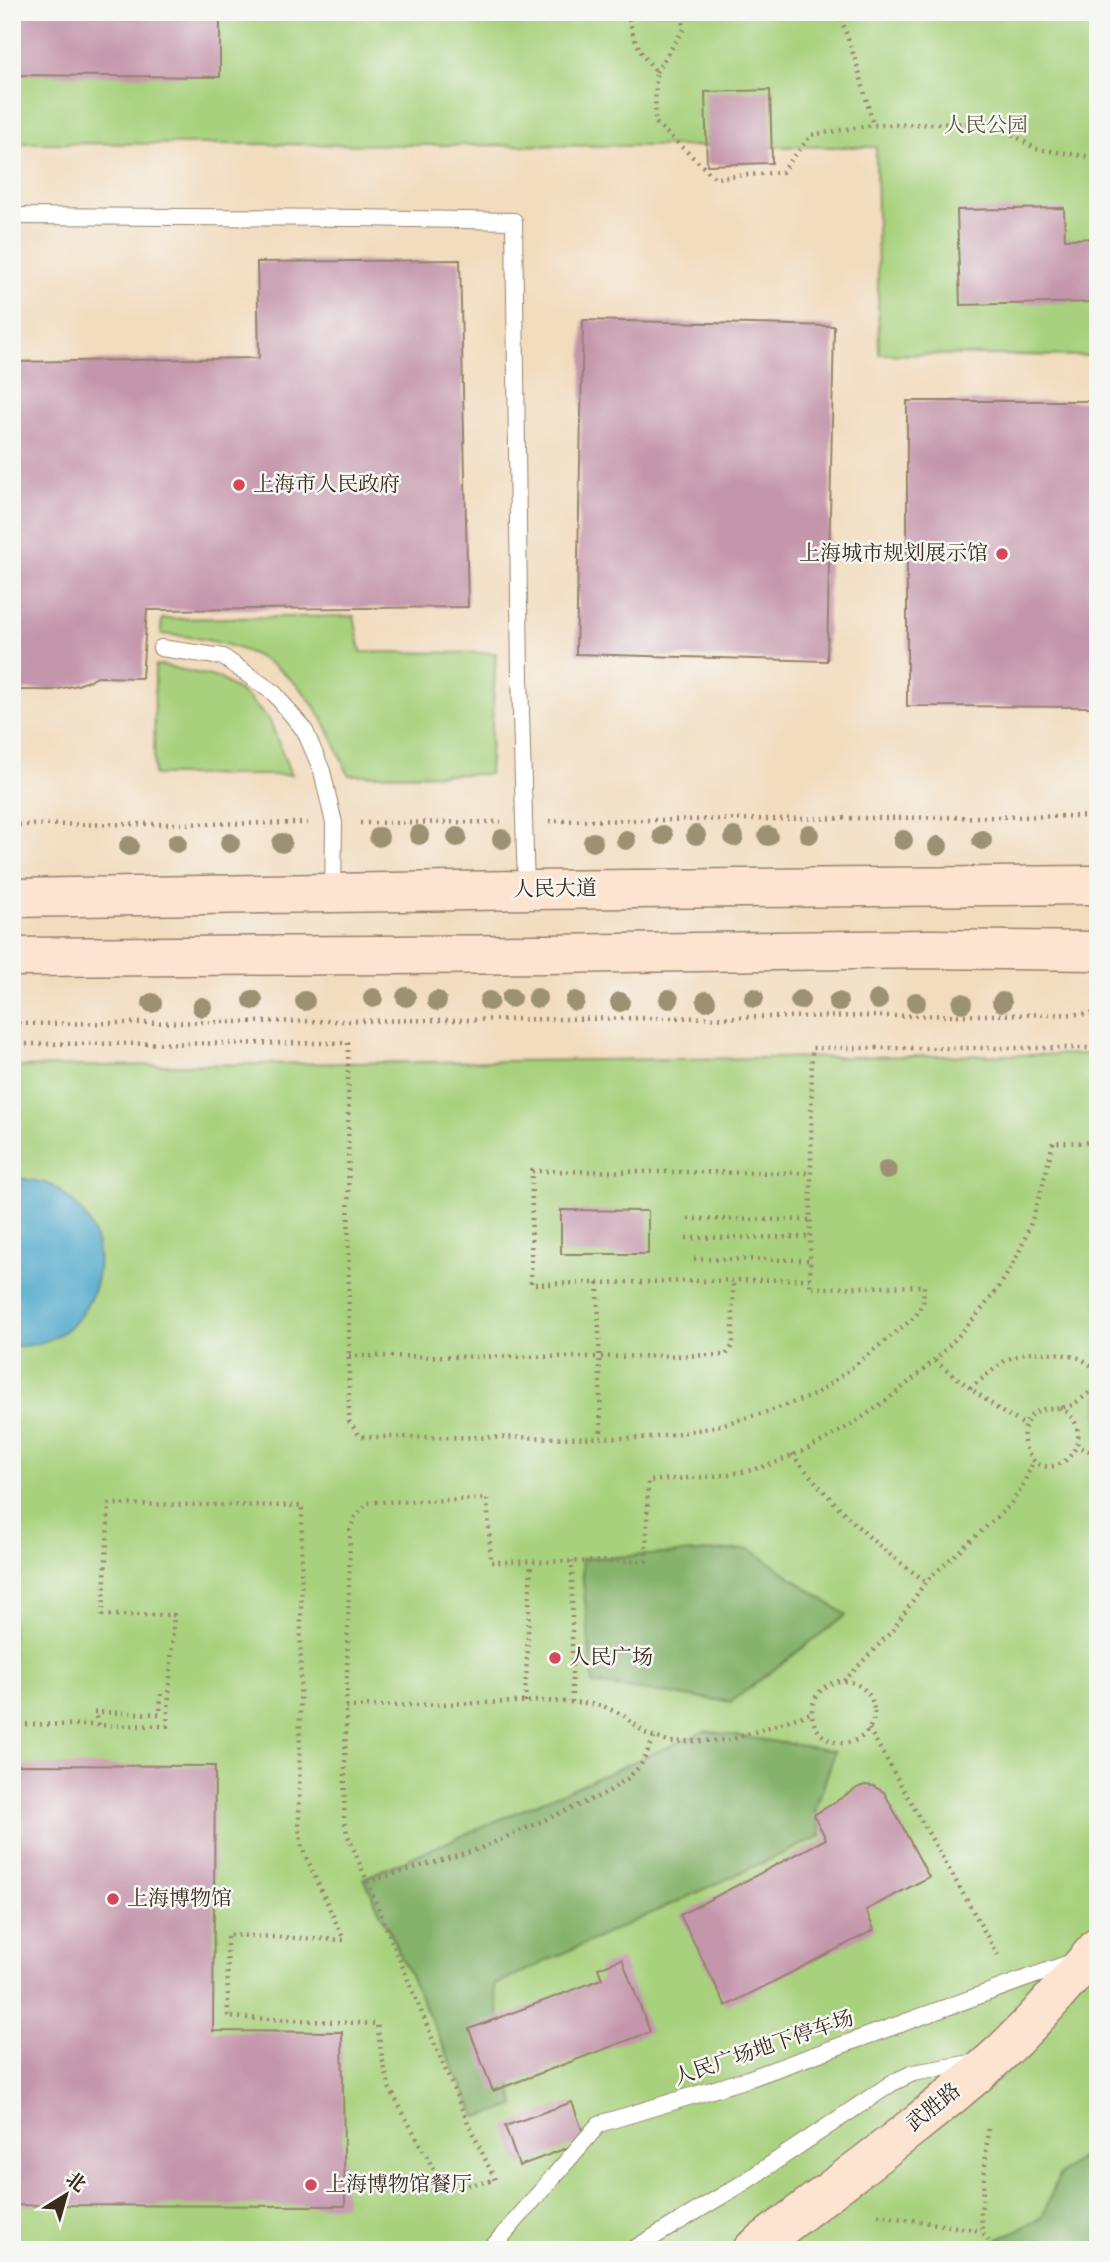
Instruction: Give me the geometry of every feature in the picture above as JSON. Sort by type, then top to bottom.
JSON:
[{"type":"street","name":"人民大道","points":[[12,898],[1098,885]]},
{"type":"street","points":[[12,957],[930,949],[1098,951]]},
{"type":"street","name":"武胜路","points":[[752,2250],[993,2060],[1097,1948]]},
{"type":"lane","points":[[12,216],[514,221],[526,890]]},
{"type":"lane","points":[[161,648],[223,657],[274,692],[305,731],[322,771],[334,823],[333,894]]},
{"type":"lane","name":"人民广场地下停车场","points":[[490,2250],[599,2124],[748,2079],[1061,1967],[1097,1948]]},
{"type":"lane","points":[[632,2250],[743,2183],[892,2083],[913,2073],[993,2060]]},
{"type":"path","points":[[627,12],[642,54],[656,72]]},
{"type":"path","points":[[682,12],[684,29],[656,72],[655,122],[715,178],[782,172],[811,135],[873,125],[978,123],[1010,133],[1036,149],[1098,158]]},
{"type":"path","points":[[839,12],[859,71],[873,125]]},
{"type":"path","points":[[12,825],[1098,816]]},
{"type":"path","points":[[12,1024],[1098,1014]]},
{"type":"path","points":[[12,1044],[348,1043],[349,1421],[360,1436],[651,1438],[709,1428],[767,1412],[814,1395],[916,1316],[923,1302],[923,1286],[810,1288],[812,1048],[1098,1048]]},
{"type":"path","points":[[12,1724],[167,1726],[174,1615],[103,1615],[109,1504],[302,1506],[299,1827],[302,1848],[344,1940],[227,1935],[228,2017],[377,2024],[390,2089],[445,2190],[495,2180],[463,2112],[346,1833],[344,1820],[350,1530],[355,1517],[367,1503],[487,1499],[491,1562],[646,1560],[648,1481],[732,1473],[773,1464],[835,1434],[935,1361],[1000,1284],[1027,1234],[1043,1189],[1053,1142],[1098,1143]]},
{"type":"path","points":[[810,1279],[531,1284],[532,1171],[811,1173]]},
{"type":"path","points":[[688,1219],[811,1220]]},
{"type":"path","points":[[685,1238],[810,1237]]},
{"type":"path","points":[[694,1259],[810,1259]]},
{"type":"path","points":[[349,1356],[726,1355],[733,1345],[733,1281]]},
{"type":"path","points":[[598,1283],[601,1437]]},
{"type":"path","points":[[970,1388],[1006,1360],[1026,1352],[1056,1353],[1080,1358],[1098,1370]]},
{"type":"path","points":[[935,1361],[1002,1412],[1026,1425]]},
{"type":"path","points":[[1060,1407],[1074,1414],[1082,1427],[1084,1442],[1076,1458],[1065,1465],[1048,1466],[1034,1460],[1024,1444],[1026,1425],[1032,1415],[1042,1409],[1060,1407],[1070,1406],[1098,1385]]},
{"type":"path","points":[[1081,1448],[1098,1454]]},
{"type":"path","points":[[792,1454],[819,1488],[857,1527],[905,1568],[926,1581]]},
{"type":"path","points":[[844,1681],[893,1630],[926,1581],[1009,1506],[1021,1489],[1034,1460]]},
{"type":"path","points":[[572,1561],[572,1702]]},
{"type":"path","points":[[525,1702],[531,1562]]},
{"type":"path","points":[[844,1681],[862,1687],[870,1697],[874,1714],[869,1729],[854,1741],[836,1743],[826,1739],[815,1727],[811,1713],[816,1695],[833,1682],[844,1681]]},
{"type":"path","points":[[99,1725],[94,1712],[160,1714],[161,1694]]},
{"type":"path","points":[[346,1707],[572,1702],[603,1706],[623,1715],[654,1738],[668,1742],[730,1740],[811,1713]]},
{"type":"path","points":[[869,1729],[998,1955]]},
{"type":"path","points":[[367,1882],[479,1849],[606,1793],[628,1779],[642,1765],[654,1738]]},
{"type":"path","points":[[988,2129],[982,2231],[995,2250]]},
{"type":"path","points":[[878,2215],[982,2231]]},
{"type":"green space","name":"人民公园","points":[[12,12],[1098,12],[1098,356],[879,354],[876,147],[12,143]]},
{"type":"green space","points":[[354,616],[361,652],[496,653],[489,774],[349,775],[325,724],[307,696],[272,665],[232,646],[186,636],[161,634],[162,619]]},
{"type":"green space","points":[[155,666],[219,678],[247,697],[270,721],[291,775],[154,775]]},
{"type":"green space","name":"人民广场","points":[[1098,1054],[1098,2250],[12,2250],[12,1067]]},
{"type":"green space","points":[[750,1549],[846,1615],[731,1702],[593,1684],[581,1559]]},
{"type":"green space","points":[[705,1731],[835,1751],[815,1811],[821,1836],[494,1985],[515,2106],[477,2117],[364,1878]]},
{"type":"green space","points":[[1098,2143],[1098,2250],[977,2250],[1042,2218],[1059,2175]]},
{"type":"water","points":[[14,1177],[51,1185],[76,1205],[91,1226],[98,1250],[97,1274],[91,1297],[78,1318],[61,1334],[38,1344],[12,1346]]},
{"type":"building","points":[[12,12],[220,12],[220,77],[12,75]]},
{"type":"building","points":[[770,90],[772,163],[707,165],[705,92]]},
{"type":"building","points":[[1064,208],[1065,239],[1098,238],[1098,302],[960,305],[957,210]]},
{"type":"building","name":"上海市人民政府","points":[[460,260],[468,607],[147,610],[142,678],[98,677],[78,685],[53,690],[12,690],[12,362],[259,358],[257,262]]},
{"type":"building","points":[[583,320],[834,326],[827,661],[576,654]]},
{"type":"building","name":"上海城市规划展示馆","points":[[907,401],[1098,401],[1098,707],[907,706]]},
{"type":"building","points":[[561,1210],[648,1211],[648,1254],[561,1254]]},
{"type":"building","name":"上海博物馆","points":[[12,1765],[215,1766],[213,2031],[342,2032],[345,2206],[12,2205]]},
{"type":"building","points":[[865,1785],[884,1792],[929,1877],[866,1910],[874,1930],[726,2006],[680,1915],[826,1839],[814,1815]]},
{"type":"building","points":[[622,1959],[650,2032],[493,2091],[469,2029],[602,1979],[598,1968]]},
{"type":"building","points":[[572,2102],[586,2141],[519,2166],[505,2126]]},
{"type":"place","name":"上海市人民政府","points":[[239,485]]},
{"type":"place","name":"上海城市规划展示馆","points":[[1002,554]]},
{"type":"place","name":"人民广场","points":[[555,1658]]},
{"type":"place","name":"上海博物馆","points":[[113,1899]]},
{"type":"place","name":"上海博物馆餐厅","points":[[311,2185]]}]
